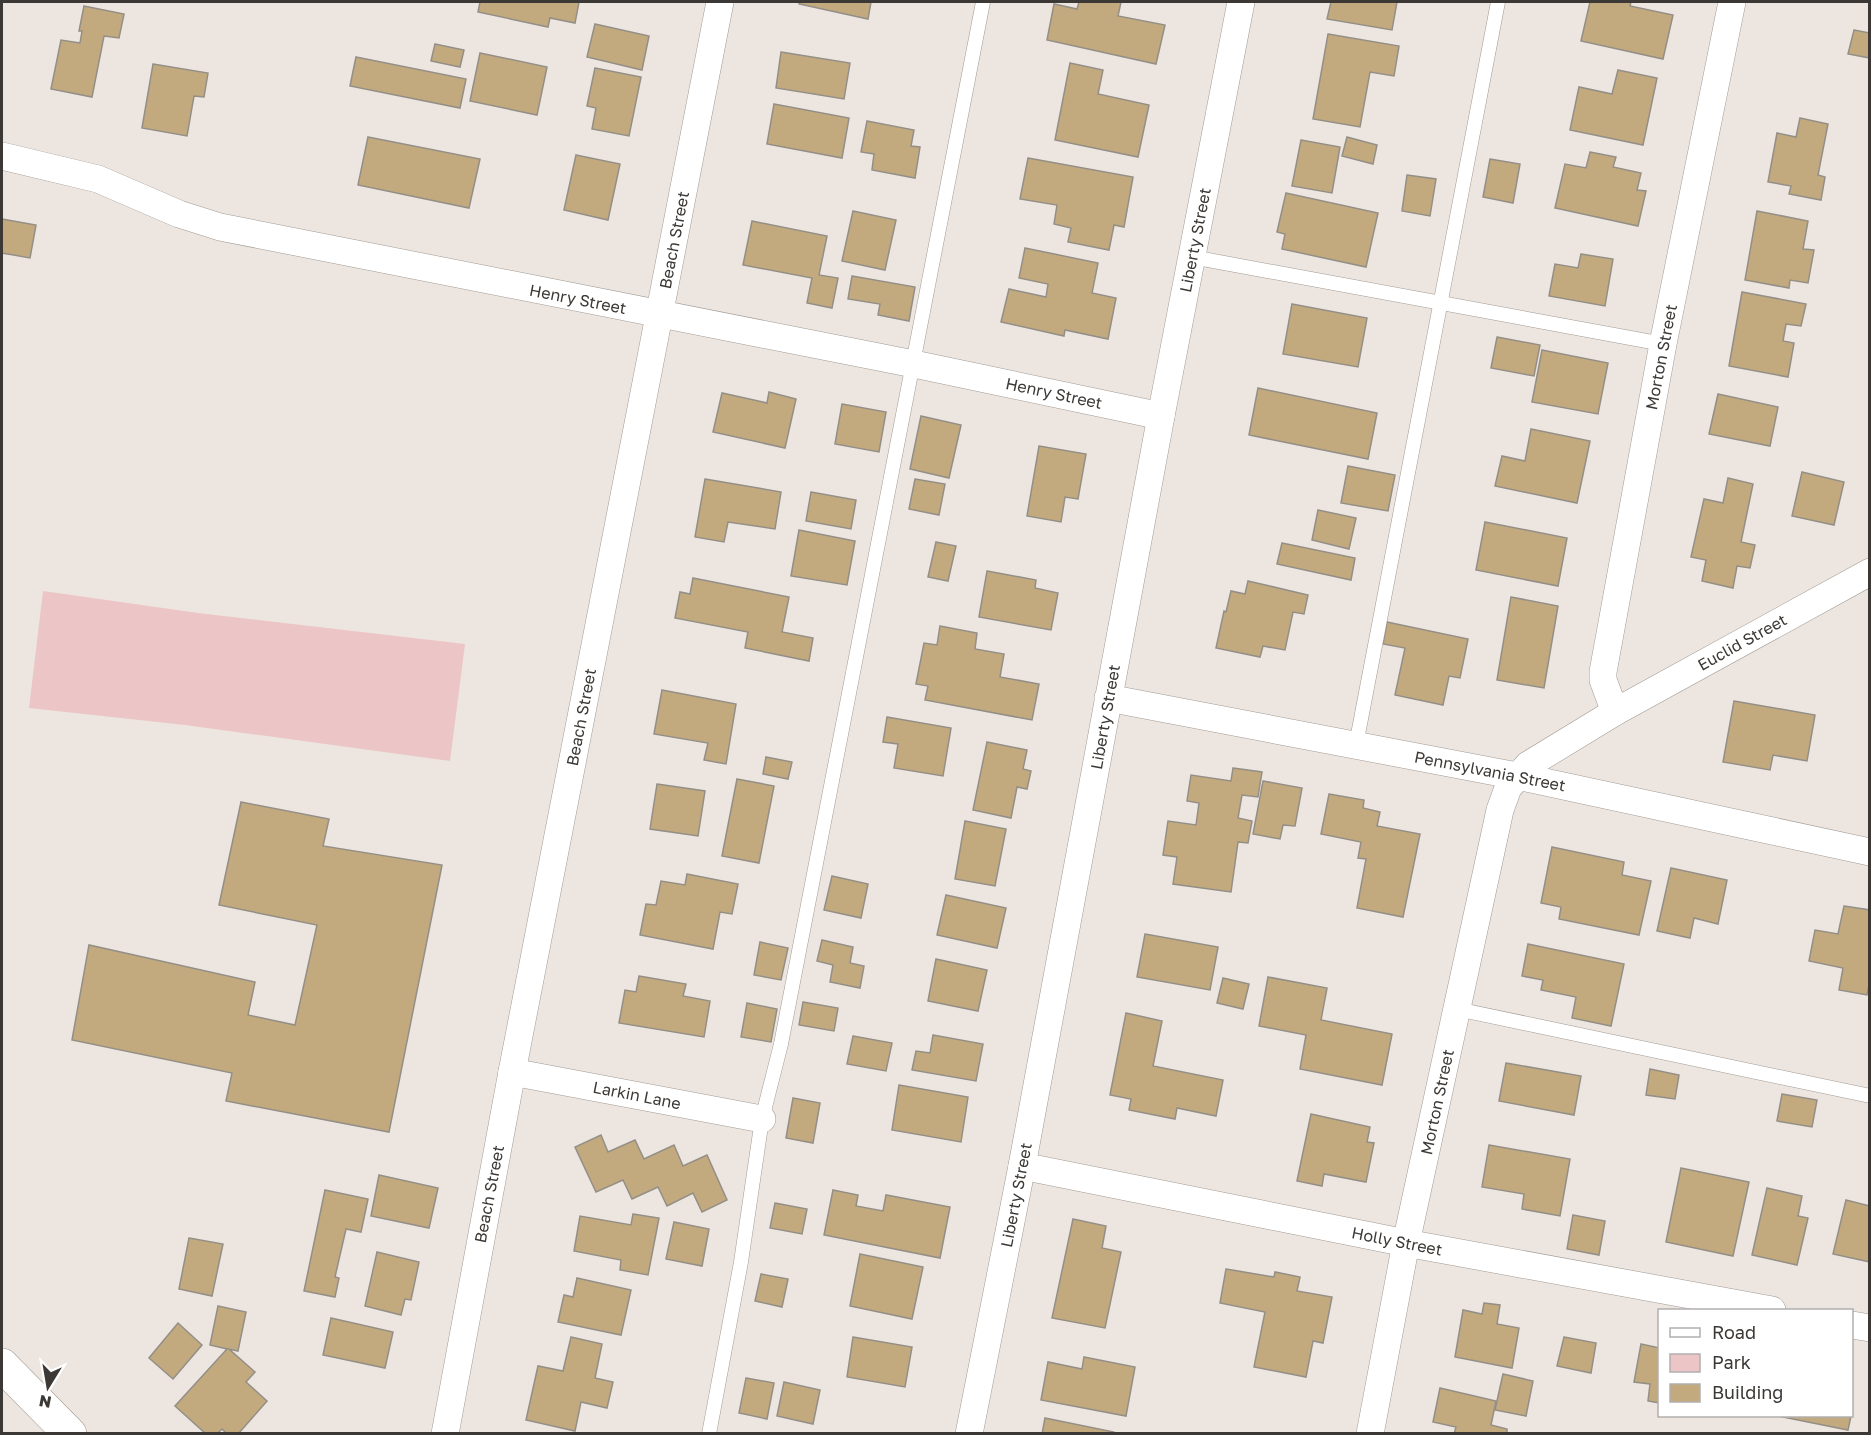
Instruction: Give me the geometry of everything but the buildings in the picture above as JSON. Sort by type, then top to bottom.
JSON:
[{"type":"main road","points":[[2,1365],[70,1434]]},
{"type":"street","name":"Beach Street","points":[[445,1434],[512,1072],[720,2]]},
{"type":"street","name":"Liberty Street","points":[[969,1434],[1022,1166],[1161,416],[1241,2]]},
{"type":"street","name":"Morton Street","points":[[1615,712],[1603,680],[1603,672],[1663,344],[1732,2]]},
{"type":"street","name":"Henry Street","points":[[2,156],[98,178],[179,214],[220,227],[914,364],[1161,416]]},
{"type":"street","name":"Euclid Street","points":[[1517,776],[1527,765],[1615,712],[1869,572]]},
{"type":"street","name":"Pennsylvania Street","points":[[1108,698],[1517,776],[1869,852]]},
{"type":"street","name":"Morton Street","points":[[1371,1434],[1406,1243],[1502,804],[1508,788],[1517,776]]},
{"type":"street","name":"Larkin Lane","points":[[512,1072],[762,1119]]},
{"type":"street","name":"Holly Street","points":[[1022,1166],[1406,1243],[1761,1309]]},
{"type":"street","points":[[1853,1325],[1869,1328]]},
{"type":"lane","points":[[709,1434],[741,1262],[762,1119],[781,1044],[983,2]]},
{"type":"lane","points":[[1356,745],[1498,2]]},
{"type":"lane","points":[[1192,257],[1663,344]]},
{"type":"lane","points":[[1457,1009],[1869,1096]]},
{"type":"green space","points":[[43,591],[198,613],[465,644],[450,761],[185,725],[29,708]]}]
